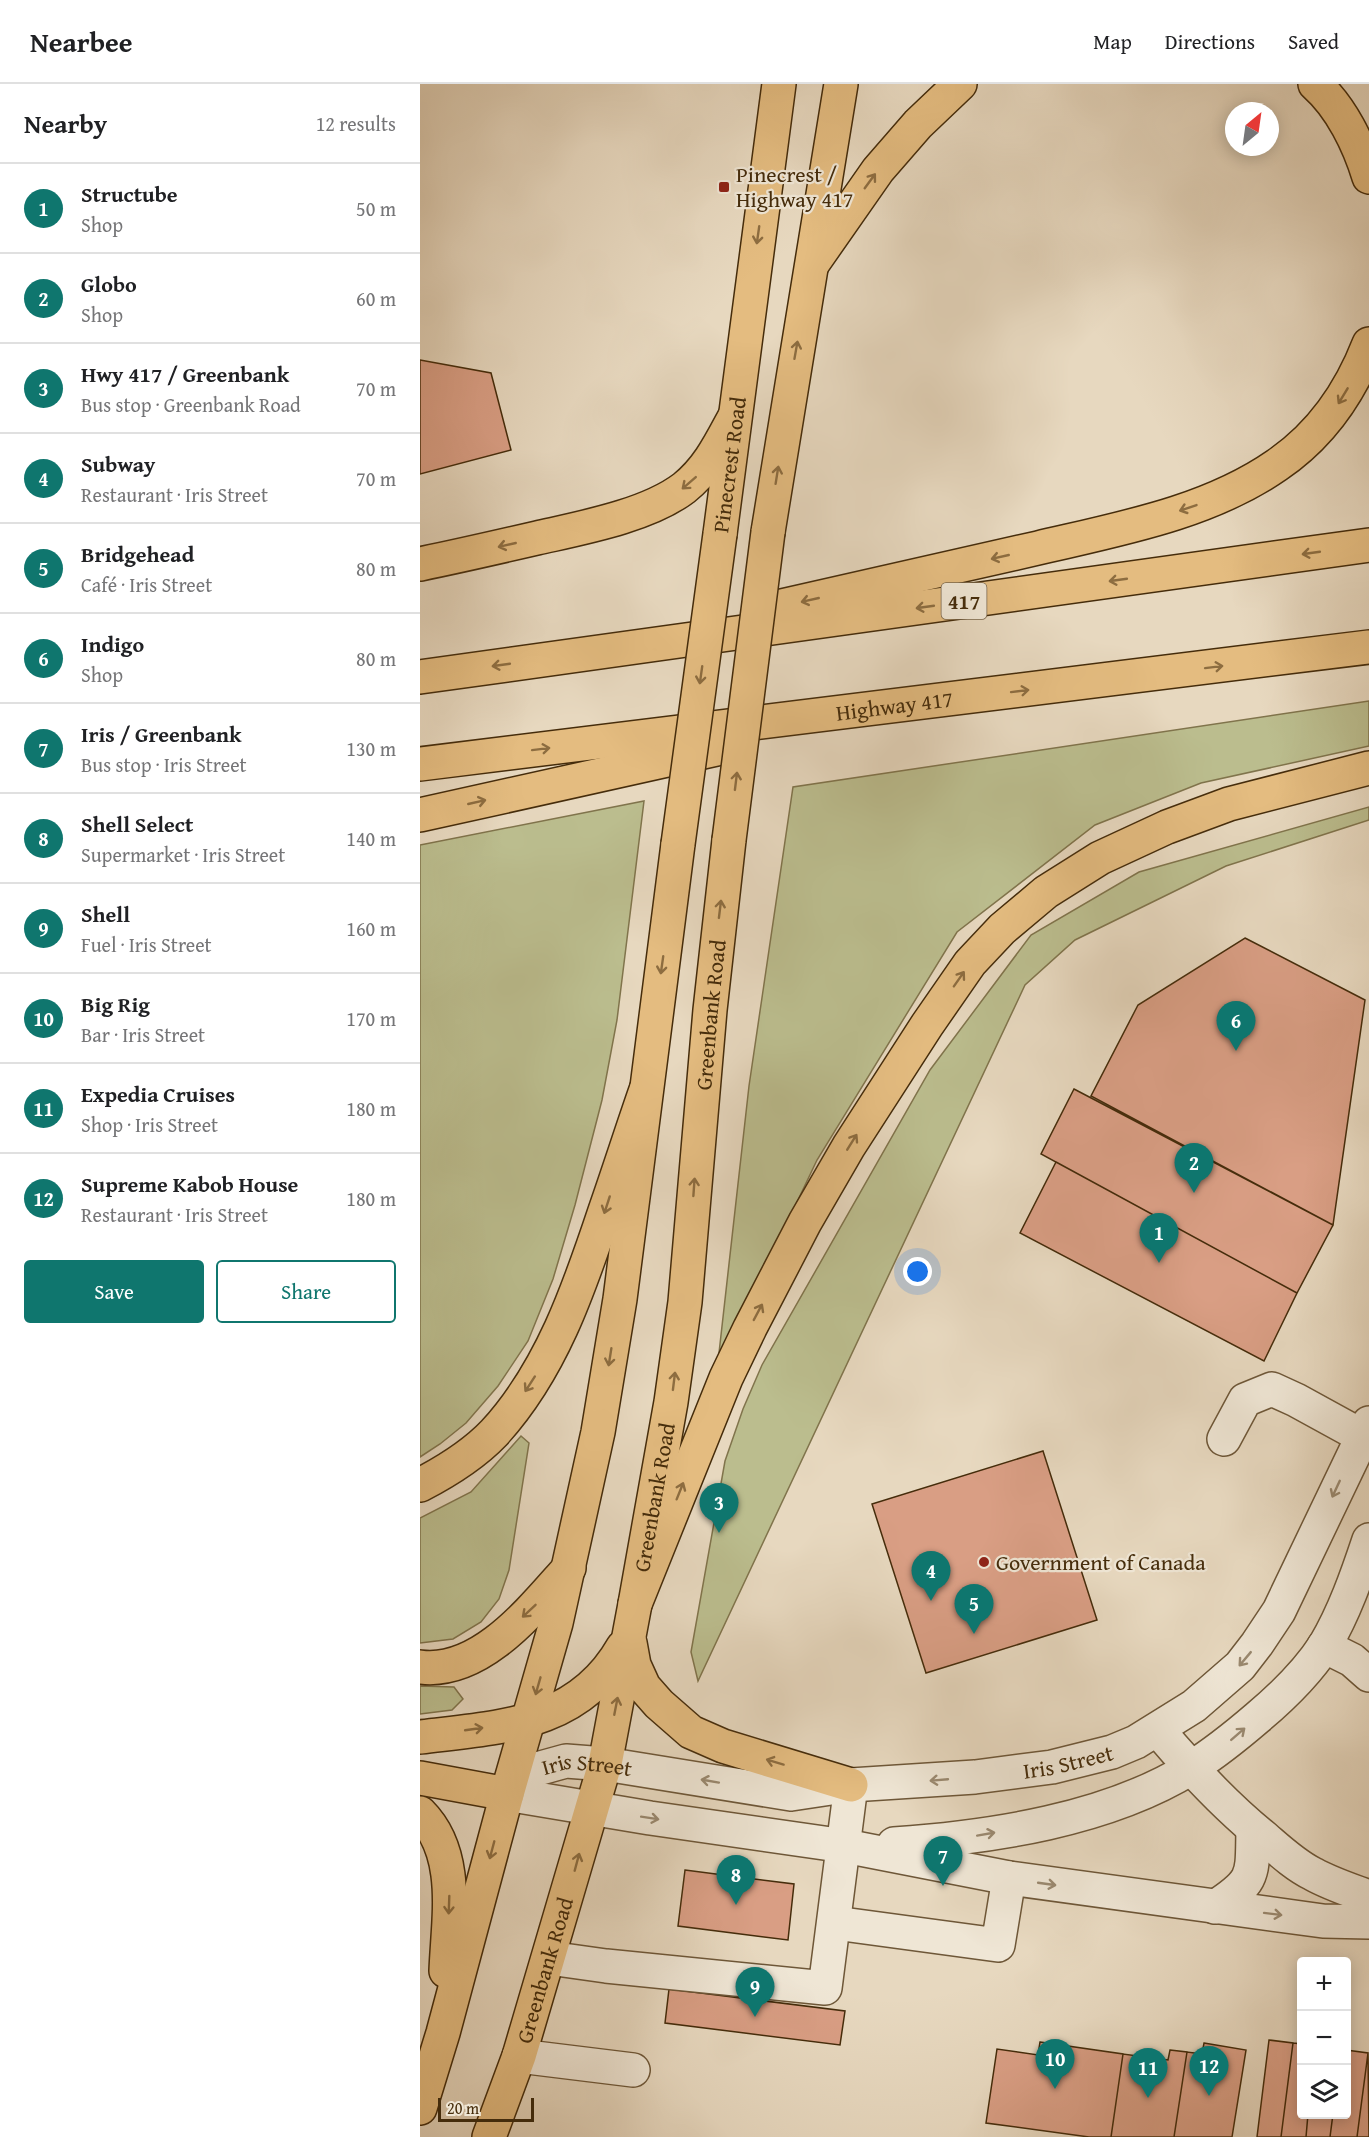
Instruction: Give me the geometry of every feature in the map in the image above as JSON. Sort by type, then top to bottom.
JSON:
[{"type":"main road","name":"Pinecrest Road","points":[[646,1090],[779,84]]},
{"type":"main road","name":"Pinecrest Road","points":[[729,840],[768,532],[841,84]]},
{"type":"main road","points":[[811,274],[878,170],[918,124],[960,84]]},
{"type":"main road","points":[[1315,84],[1323,91],[1347,126],[1369,177]]},
{"type":"main road","points":[[559,657],[1073,540],[1160,518],[1209,501],[1248,483],[1278,465],[1311,437],[1339,405],[1359,370],[1369,344]]},
{"type":"main road","points":[[420,564],[585,528],[656,503],[682,489],[698,475],[714,456],[734,418]]},
{"type":"main road","name":"417","points":[[420,677],[1369,545]]},
{"type":"main road","name":"Highway 417","points":[[420,764],[1369,647]]},
{"type":"main road","points":[[420,815],[627,767],[962,698]]},
{"type":"main road","points":[[635,1604],[726,1378],[805,1222],[849,1146],[970,963],[1002,929],[1046,891],[1100,858],[1167,827],[1229,804],[1369,768]]},
{"type":"main road","name":"Greenbank Road","points":[[489,2137],[519,2056],[605,1764],[629,1638],[671,1402],[685,1302],[712,987],[729,840]]},
{"type":"main road","points":[[420,1485],[460,1462],[493,1434],[519,1402],[542,1365],[567,1316],[588,1262],[646,1090]]},
{"type":"main road","points":[[420,2108],[443,2033],[569,1569],[598,1432],[620,1299],[646,1090]]},
{"type":"main road","points":[[420,1667],[454,1665],[488,1647],[536,1605],[569,1569]]},
{"type":"main road","points":[[420,1737],[528,1722],[555,1712],[577,1698],[613,1666],[629,1638]]},
{"type":"main road","points":[[629,1638],[634,1665],[644,1686],[658,1704],[691,1732],[723,1746],[851,1785]]},
{"type":"main road","points":[[420,1778],[507,1794]]},
{"type":"main road","points":[[420,1813],[436,1833],[442,1846],[450,1880],[443,2033]]},
{"type":"street","points":[[1224,1439],[1245,1400],[1272,1389],[1367,1433]]},
{"type":"street","name":"Iris Street","points":[[507,1794],[537,1769],[566,1761],[605,1764],[791,1794],[851,1785],[975,1777],[1052,1767],[1112,1752],[1158,1730],[1194,1706],[1240,1666],[1279,1611],[1367,1433]]},
{"type":"street","points":[[845,1846],[944,1840],[1038,1824],[1132,1797],[1191,1768],[1227,1744],[1279,1699],[1302,1675],[1324,1646],[1340,1616],[1369,1540]]},
{"type":"street","points":[[1324,1646],[1352,1660],[1368,1672]]},
{"type":"street","points":[[1158,1730],[1231,1809],[1290,1860],[1337,1886],[1369,1897]]},
{"type":"street","points":[[549,1958],[825,1988],[851,1785]]},
{"type":"street","name":"Iris Street","points":[[507,1794],[845,1846],[1009,1878],[1323,1921],[1369,1922]]},
{"type":"street","points":[[1215,1907],[1238,1892],[1247,1882],[1252,1869],[1253,1829]]},
{"type":"street","points":[[835,1923],[998,1945],[1009,1878]]},
{"type":"street","points":[[519,2056],[633,2070]]},
{"type":"green space","points":[[1369,701],[1369,746],[1201,783],[1095,825],[957,932],[817,1160],[727,1349],[719,1353],[749,1086],[793,787]]},
{"type":"green space","points":[[644,801],[617,1020],[602,1100],[553,1279],[528,1341],[498,1386],[466,1423],[420,1457],[420,845]]},
{"type":"green space","points":[[1369,807],[1369,820],[1226,866],[1075,940],[1025,985],[698,1681],[691,1652],[725,1461],[743,1409],[762,1365],[930,1070],[1031,935],[1139,872]]},
{"type":"green space","points":[[521,1436],[529,1443],[509,1570],[499,1599],[481,1622],[453,1639],[420,1643],[420,1518],[471,1492]]},
{"type":"green space","points":[[420,1686],[454,1687],[463,1699],[452,1710],[420,1714]]},
{"type":"building","points":[[420,360],[491,373],[511,450],[420,474]]},
{"type":"building","points":[[1245,938],[1365,1000],[1333,1225],[1091,1096],[1138,1005]]},
{"type":"building","points":[[1074,1089],[1333,1225],[1297,1293],[1041,1154]]},
{"type":"building","points":[[1056,1162],[1297,1293],[1264,1361],[1020,1233]]},
{"type":"building","name":"Government of Canada","points":[[1043,1451],[1097,1620],[926,1673],[872,1504]]},
{"type":"building","points":[[685,1870],[794,1884],[788,1940],[678,1926]]},
{"type":"building","points":[[669,1989],[845,2011],[840,2045],[665,2023]]},
{"type":"building","points":[[1269,2040],[1293,2043],[1281,2137],[1257,2137]]},
{"type":"building","points":[[1040,2042],[1123,2054],[1111,2137],[1089,2137],[986,2123],[997,2049],[1038,2055]]},
{"type":"building","points":[[1204,2043],[1246,2050],[1232,2137],[1174,2137],[1187,2052],[1202,2054]]},
{"type":"building","points":[[1293,2043],[1297,2043],[1297,2119],[1308,2119],[1306,2137],[1281,2137]]},
{"type":"building","points":[[1170,2050],[1187,2052],[1174,2137],[1111,2137],[1123,2054],[1168,2060]]},
{"type":"building","points":[[1351,2051],[1368,2053],[1357,2137],[1330,2137],[1332,2119],[1351,2119]]},
{"type":"building","points":[[1368,2053],[1369,2137],[1357,2137]]},
{"type":"building","points":[[1308,2119],[1332,2119],[1330,2137],[1306,2137]]},
{"type":"place","name":"Pinecrest / Highway 417","points":[[724,187]]},
{"type":"place","name":"Indigo","points":[[1236,1051]]},
{"type":"place","name":"Globo","points":[[1194,1193]]},
{"type":"place","name":"Structube","points":[[1159,1263]]},
{"type":"place","name":"Hwy 417 / Greenbank","points":[[719,1533]]},
{"type":"place","name":"Government of Canada","points":[[984,1562]]},
{"type":"place","name":"Subway","points":[[931,1601]]},
{"type":"place","name":"Bridgehead","points":[[974,1634]]},
{"type":"place","name":"Iris / Greenbank","points":[[943,1886]]},
{"type":"place","name":"Shell Select","points":[[736,1905]]},
{"type":"place","name":"Shell","points":[[755,2017]]},
{"type":"place","name":"Big Rig","points":[[1055,2089]]},
{"type":"place","name":"Supreme Kabob House","points":[[1209,2096]]},
{"type":"place","name":"Expedia Cruises","points":[[1148,2098]]}]
